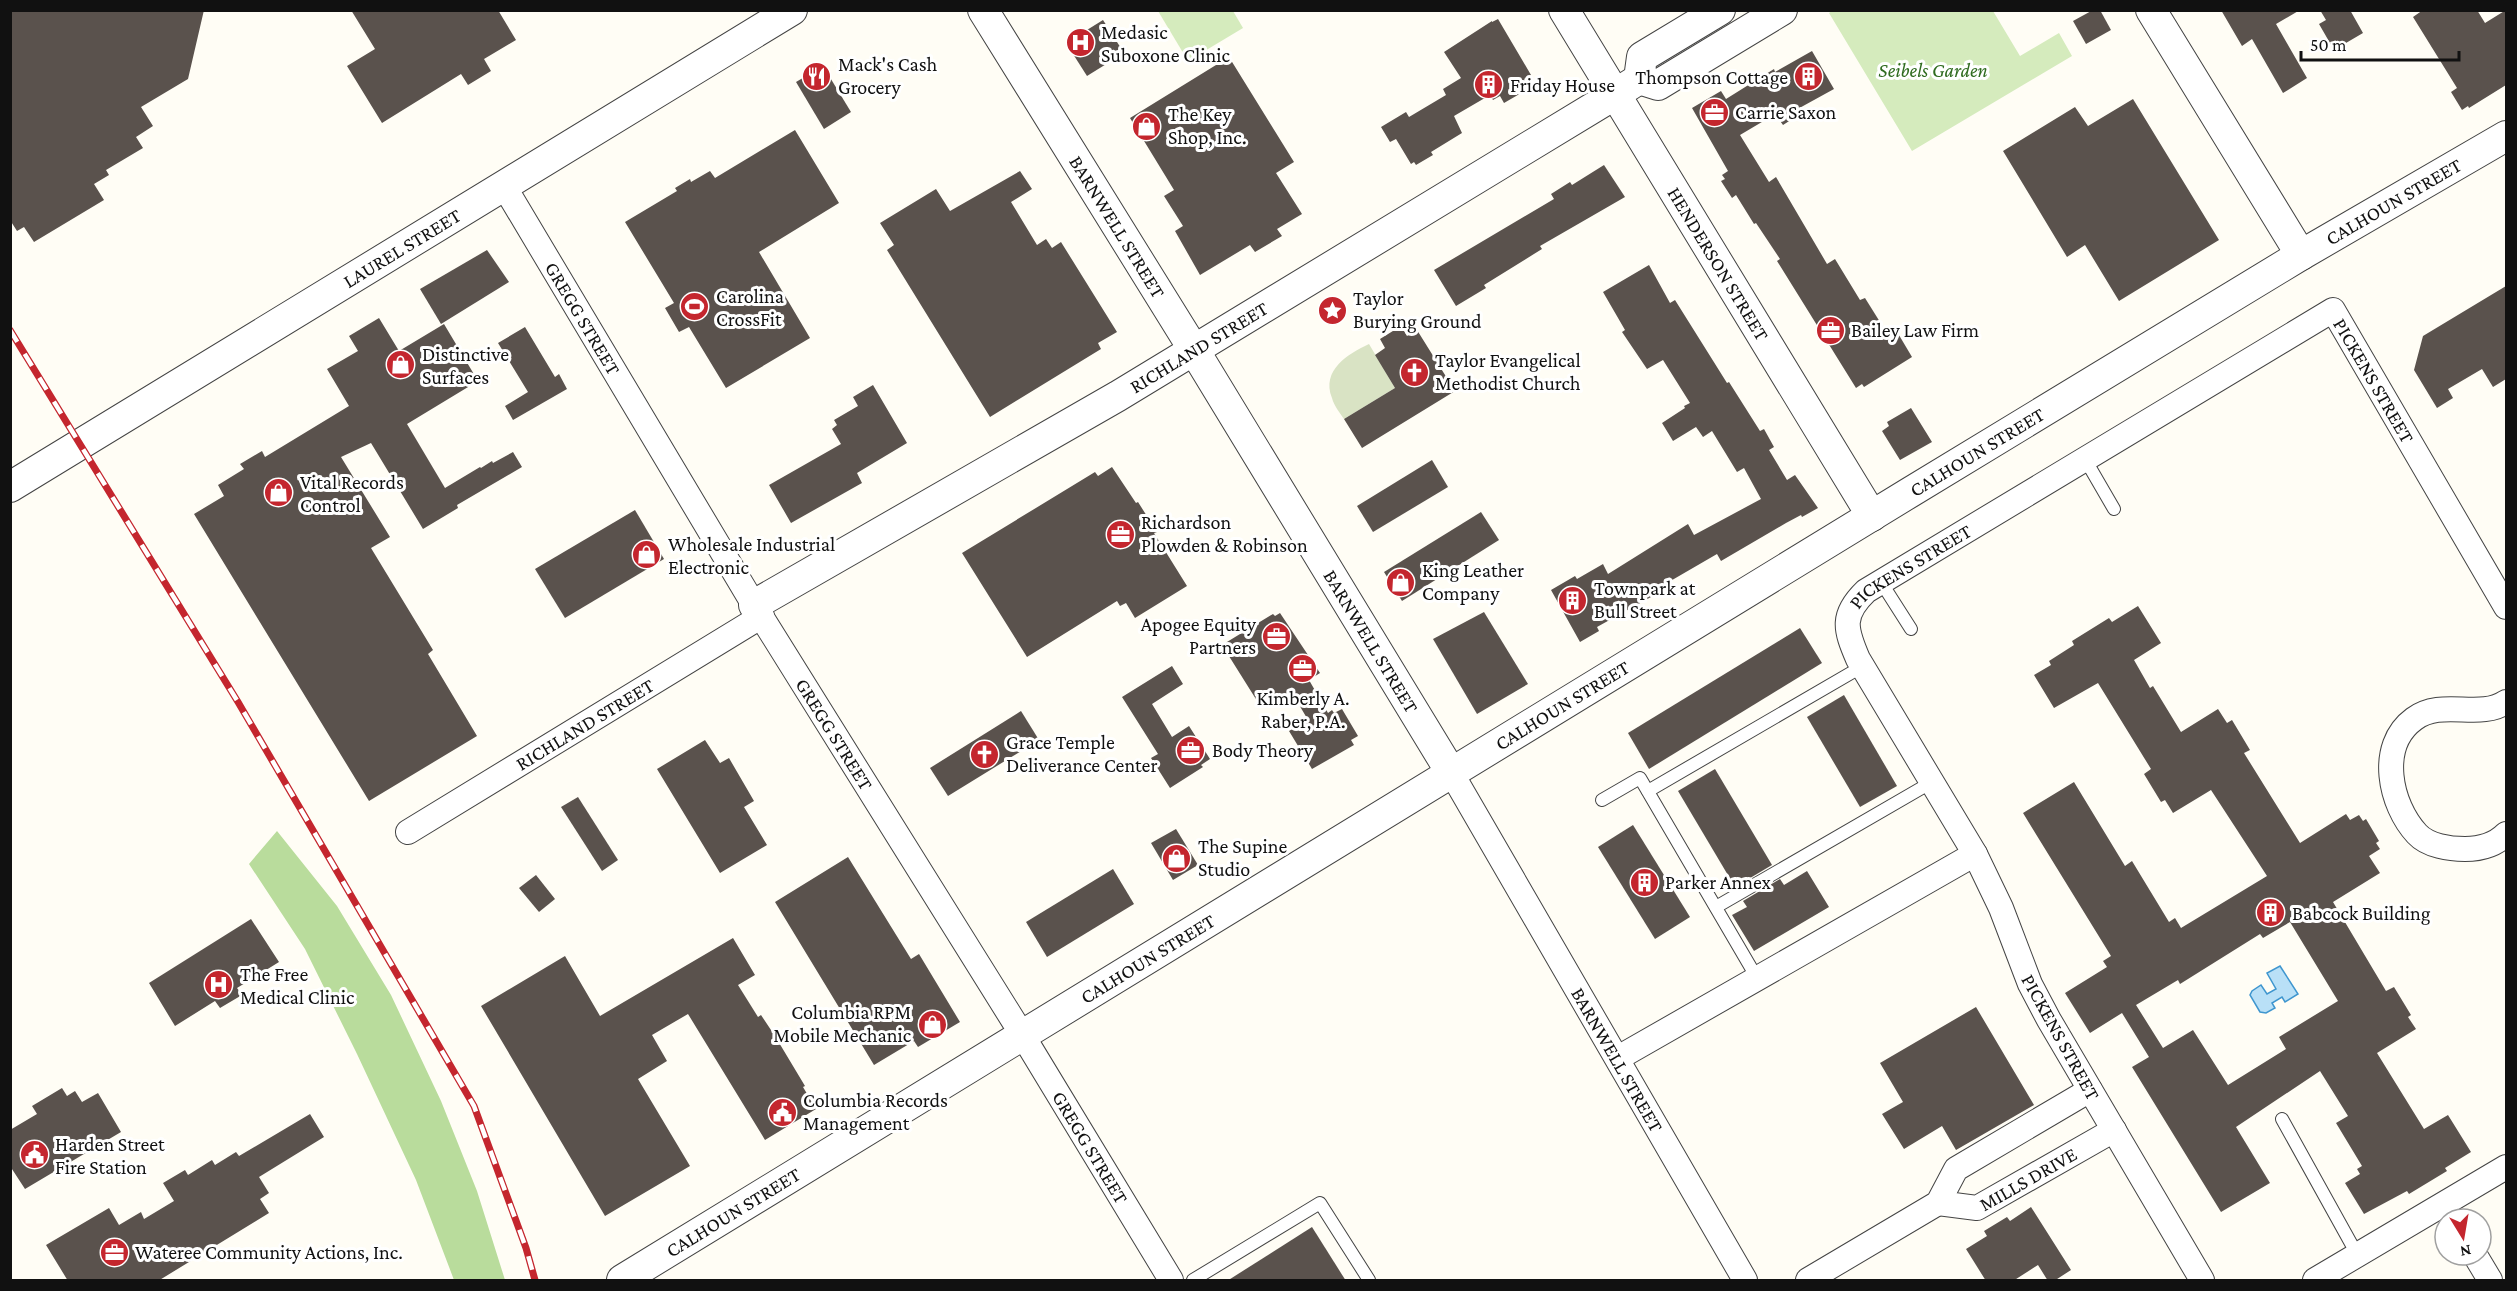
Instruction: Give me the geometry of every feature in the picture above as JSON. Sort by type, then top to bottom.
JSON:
[{"type":"street","name":"LAUREL STREET","points":[[10,487],[792,10]]},
{"type":"street","name":"BARNWELL STREET","points":[[983,10],[1194,350],[1452,774],[1745,1281]]},
{"type":"street","name":"HENDERSON STREET","points":[[1564,10],[1872,516]]},
{"type":"street","points":[[1720,10],[1642,57],[1639,79],[1658,85],[1767,14]]},
{"type":"street","points":[[2151,10],[2301,255]]},
{"type":"street","name":"RICHLAND STREET","points":[[408,832],[758,611],[958,489],[1194,350],[1639,79]]},
{"type":"street","name":"CALHOUN STREET","points":[[622,1281],[2301,255],[2506,136]]},
{"type":"street","name":"GREGG STREET","points":[[504,186],[758,611],[1023,1036],[1171,1281]]},
{"type":"street","name":"PICKENS STREET","points":[[2202,1281],[2030,984],[2001,908],[1975,854],[1863,666],[1852,645],[1846,623],[1857,600],[1866,591],[2333,310],[2506,607]]},
{"type":"street","points":[[2506,702],[2499,707],[2485,710],[2432,709],[2414,719],[2403,730],[2394,751],[2391,769],[2391,784],[2400,807],[2418,835],[2424,840],[2456,849],[2471,849],[2484,847],[2506,834]]},
{"type":"street","points":[[1618,1058],[1975,854]]},
{"type":"street","name":"MILLS DRIVE","points":[[2090,1090],[1956,1169],[1938,1203],[1977,1208],[2114,1131]]},
{"type":"street","points":[[2456,1207],[2506,1167]]},
{"type":"street","points":[[1808,1281],[1938,1203]]},
{"type":"street","points":[[2315,1281],[2358,1256],[2433,1220]]},
{"type":"street","points":[[2482,1267],[2490,1281]]},
{"type":"lane","points":[[2085,459],[2114,509]]},
{"type":"lane","points":[[1881,582],[1911,629]]},
{"type":"lane","points":[[1647,791],[1863,666]]},
{"type":"lane","points":[[1602,800],[1640,778],[1757,978]]},
{"type":"lane","points":[[1716,908],[1932,782]]},
{"type":"lane","points":[[2282,1119],[2358,1256]]},
{"type":"lane","points":[[1192,1281],[1320,1203],[1370,1281]]},
{"type":"green space","name":"Seibels Garden","points":[[1833,10],[1993,11],[2020,56],[2059,33],[2072,56],[1912,151],[1829,13]]},
{"type":"green space","points":[[1158,11],[1233,11],[1243,28],[1188,61]]},
{"type":"green space","points":[[1369,344],[1395,388],[1344,419],[1333,401],[1330,379],[1338,364]]},
{"type":"green space","points":[[277,831],[337,906],[391,995],[441,1101],[477,1191],[505,1280],[454,1280],[416,1180],[357,1054],[305,949],[249,864]]},
{"type":"water","points":[[2280,966],[2298,994],[2285,1002],[2282,997],[2272,1003],[2275,1008],[2266,1013],[2260,1012],[2250,995],[2261,985],[2267,994],[2276,989],[2267,973]]},
{"type":"building","points":[[10,10],[204,10],[188,79],[141,107],[153,126],[136,137],[143,148],[106,170],[109,175],[94,184],[104,200],[34,242],[24,227],[17,231],[10,220]]},
{"type":"building","points":[[351,10],[498,10],[516,40],[484,59],[491,71],[468,85],[461,74],[382,123],[347,66],[375,49]]},
{"type":"building","points":[[2093,10],[2100,10],[2111,30],[2086,44],[2073,21]]},
{"type":"building","points":[[2221,10],[2300,10],[2276,24],[2307,78],[2283,93],[2252,39],[2242,46]]},
{"type":"building","points":[[2320,10],[2350,10],[2363,33],[2334,50],[2319,24],[2326,20]]},
{"type":"building","points":[[2423,10],[2477,10],[2485,23],[2506,10],[2506,85],[2462,110],[2451,92],[2457,88],[2413,17]]},
{"type":"building","points":[[1498,19],[1531,75],[1524,79],[1530,88],[1504,103],[1500,96],[1493,100],[1490,95],[1454,116],[1462,133],[1431,152],[1433,155],[1416,165],[1414,162],[1411,164],[1396,139],[1390,142],[1381,127],[1406,112],[1409,117],[1446,95],[1443,89],[1461,78],[1444,52]]},
{"type":"building","points":[[1103,20],[1124,53],[1087,76],[1066,43]]},
{"type":"building","points":[[1812,51],[1834,89],[1794,111],[1797,116],[1783,125],[1778,118],[1775,121],[1772,116],[1740,135],[1769,182],[1776,177],[1827,264],[1835,259],[1860,300],[1865,298],[1885,330],[1893,325],[1912,357],[1864,387],[1862,384],[1856,388],[1777,261],[1780,259],[1736,195],[1732,198],[1721,181],[1725,179],[1722,175],[1728,171],[1692,108],[1721,91],[1726,99],[1774,69],[1775,72]]},
{"type":"building","points":[[1229,57],[1294,162],[1276,173],[1302,214],[1277,229],[1282,236],[1255,252],[1250,245],[1200,275],[1175,231],[1183,226],[1164,196],[1174,190],[1130,118]]},
{"type":"building","points":[[823,66],[851,112],[824,129],[796,82]]},
{"type":"building","points":[[2133,99],[2219,240],[2119,301],[2085,245],[2067,257],[2003,151],[2075,107],[2088,126]]},
{"type":"building","points":[[795,130],[839,203],[759,252],[810,338],[726,388],[689,327],[679,332],[665,308],[674,303],[625,222],[677,191],[675,188],[690,179],[691,182],[710,171],[715,178]]},
{"type":"building","points":[[1604,165],[1625,197],[1540,246],[1542,249],[1484,285],[1486,288],[1456,306],[1434,270],[1554,199],[1551,194],[1570,182],[1572,185]]},
{"type":"building","points":[[1020,171],[1032,189],[1011,202],[1037,245],[1046,239],[1052,248],[1061,242],[1117,332],[1098,343],[1101,349],[990,417],[887,250],[894,245],[880,223],[936,189],[950,211]]},
{"type":"building","points":[[487,250],[509,282],[441,324],[420,289]]},
{"type":"building","points":[[1649,265],[1670,303],[1675,300],[1760,431],[1764,429],[1774,447],[1769,450],[1787,480],[1795,475],[1818,508],[1786,523],[1721,561],[1717,554],[1667,583],[1669,587],[1597,627],[1599,631],[1580,642],[1551,590],[1603,564],[1608,574],[1688,524],[1694,535],[1761,499],[1744,468],[1737,472],[1712,431],[1703,437],[1696,427],[1673,441],[1662,423],[1690,403],[1663,360],[1647,369],[1622,332],[1625,330],[1603,292]]},
{"type":"building","points":[[2506,286],[2506,379],[2493,387],[2482,369],[2448,389],[2453,398],[2437,408],[2414,370],[2423,336]]},
{"type":"building","points":[[379,318],[399,351],[444,324],[478,381],[407,424],[445,488],[480,467],[513,452],[522,467],[457,505],[458,508],[423,529],[371,443],[341,457],[390,537],[371,548],[433,650],[428,654],[477,736],[369,801],[194,514],[224,496],[218,485],[244,469],[240,464],[262,451],[265,457],[349,406],[327,369],[358,351],[349,336]]},
{"type":"building","name":"Taylor Evangelical Methodist Church","points":[[1401,326],[1407,336],[1417,330],[1455,391],[1362,448],[1344,419],[1395,388],[1375,355],[1385,348],[1380,339]]},
{"type":"building","points":[[525,327],[555,377],[559,374],[567,389],[513,420],[505,406],[528,392],[498,343]]},
{"type":"building","points":[[873,385],[907,443],[857,473],[862,483],[791,523],[769,485],[841,444],[832,429],[837,425],[834,420],[858,406],[853,397]]},
{"type":"building","points":[[1911,408],[1932,442],[1900,460],[1882,431],[1889,426],[1887,422]]},
{"type":"building","points":[[1432,460],[1448,487],[1373,532],[1357,506]]},
{"type":"building","points":[[1112,467],[1157,532],[1154,533],[1187,586],[1135,618],[1126,603],[1120,606],[1117,601],[1027,657],[962,553],[1095,472],[1098,476]]},
{"type":"building","points":[[635,510],[664,559],[565,618],[535,569]]},
{"type":"building","points":[[1481,512],[1499,540],[1402,601],[1384,572]]},
{"type":"building","name":"Babcock Building","points":[[2138,606],[2161,643],[2134,660],[2150,688],[2153,686],[2181,732],[2218,709],[2227,723],[2232,720],[2250,750],[2244,753],[2300,843],[2346,814],[2350,820],[2359,815],[2363,821],[2366,819],[2379,841],[2376,843],[2380,849],[2369,856],[2380,873],[2333,902],[2386,991],[2394,987],[2411,1015],[2408,1017],[2416,1029],[2377,1053],[2424,1129],[2448,1115],[2471,1152],[2445,1168],[2447,1171],[2409,1194],[2407,1191],[2364,1214],[2345,1183],[2360,1174],[2357,1169],[2362,1166],[2336,1123],[2348,1116],[2320,1071],[2236,1127],[2270,1183],[2221,1212],[2132,1067],[2149,1057],[2122,1013],[2090,1033],[2065,993],[2107,967],[2103,961],[2111,956],[2023,813],[2074,782],[2125,866],[2132,861],[2169,922],[2175,918],[2181,928],[2267,876],[2211,790],[2173,813],[2165,800],[2161,802],[2144,774],[2151,769],[2098,683],[2054,708],[2034,675],[2051,665],[2049,661],[2074,645],[2072,641],[2109,618],[2112,622]],"holes":[[[2290,922],[2338,1001],[2279,1037],[2286,1049],[2228,1085],[2193,1030],[2163,1048],[2136,1005],[2178,980],[2180,984],[2260,934],[2263,938]]]},
{"type":"building","points":[[1484,612],[1528,684],[1477,714],[1433,639]]},
{"type":"building","points":[[1280,613],[1320,673],[1309,680],[1328,713],[1342,709],[1358,736],[1351,740],[1354,745],[1312,769],[1289,731],[1308,720],[1291,691],[1274,701],[1271,697],[1259,704],[1222,645],[1273,614],[1275,616]]},
{"type":"building","points":[[1800,628],[1822,663],[1649,769],[1628,733]]},
{"type":"building","points":[[1172,666],[1183,684],[1152,704],[1172,737],[1189,726],[1210,759],[1201,765],[1203,767],[1170,788],[1151,758],[1158,754],[1122,697]]},
{"type":"building","points":[[1844,695],[1897,786],[1860,807],[1807,717]]},
{"type":"building","name":"Grace Temple Deliverance Center","points":[[1021,711],[1039,740],[948,796],[930,768]]},
{"type":"building","points":[[705,740],[720,763],[729,758],[754,801],[744,807],[767,845],[720,873],[657,769]]},
{"type":"building","points":[[1715,769],[1772,865],[1735,887],[1678,791]]},
{"type":"building","points":[[578,797],[618,860],[602,871],[561,807]]},
{"type":"building","name":"Parker Annex","points":[[1633,825],[1690,917],[1655,939],[1598,847]]},
{"type":"building","points":[[1176,829],[1198,865],[1173,880],[1151,843]]},
{"type":"building","points":[[848,857],[911,959],[919,954],[960,1022],[918,1047],[914,1041],[874,1065],[775,902]]},
{"type":"building","points":[[1113,869],[1134,904],[1047,957],[1026,922]]},
{"type":"building","points":[[1807,871],[1829,907],[1754,951],[1732,915],[1747,907],[1743,901],[1780,879],[1784,885]]},
{"type":"building","points":[[536,875],[555,899],[539,912],[519,888]]},
{"type":"building","points":[[251,919],[279,962],[237,988],[242,995],[220,1008],[215,1001],[175,1026],[149,983]]},
{"type":"building","points":[[733,938],[755,975],[738,985],[758,1017],[761,1015],[775,1036],[816,1109],[765,1140],[688,1014],[652,1035],[667,1061],[638,1079],[690,1166],[605,1216],[481,1006],[565,956],[600,1016]]},
{"type":"building","points":[[1976,1007],[2034,1105],[1956,1150],[1942,1126],[1904,1149],[1882,1114],[1903,1102],[1880,1063]]},
{"type":"building","points":[[62,1088],[67,1096],[75,1091],[82,1102],[98,1093],[121,1132],[25,1189],[10,1166],[10,1130],[37,1114],[32,1106]]},
{"type":"building","points":[[310,1114],[324,1137],[259,1177],[269,1193],[260,1199],[269,1213],[158,1281],[68,1281],[46,1245],[109,1208],[119,1225],[141,1212],[144,1219],[174,1201],[163,1183],[185,1170],[188,1175],[212,1160],[215,1165],[236,1152],[239,1156]]},
{"type":"building","points":[[2031,1207],[2071,1270],[2054,1281],[2048,1281],[2038,1265],[2013,1281],[1986,1281],[1966,1249],[1987,1236],[1984,1231],[2007,1217],[2010,1221]]},
{"type":"building","points":[[1312,1227],[1346,1281],[1227,1281]]},
{"type":"railway","points":[[10,330],[238,702],[474,1106],[526,1248],[535,1280]]},
{"type":"place","name":"Medasic Suboxone Clinic","points":[[1080,43]]},
{"type":"place","name":"Mack's Cash Grocery","points":[[817,76]]},
{"type":"place","name":"Thompson Cottage","points":[[1809,77]]},
{"type":"place","name":"Friday House","points":[[1489,85]]},
{"type":"place","name":"Carrie Saxon","points":[[1714,112]]},
{"type":"place","name":"The Key Shop, Inc.","points":[[1147,126]]},
{"type":"place","name":"Carolina CrossFit","points":[[695,307]]},
{"type":"place","name":"Taylor Burying Ground","points":[[1332,310]]},
{"type":"place","name":"Bailey Law Firm","points":[[1830,330]]},
{"type":"place","name":"Distinctive Surfaces","points":[[401,365]]},
{"type":"place","name":"Taylor Evangelical Methodist Church","points":[[1414,372]]},
{"type":"place","name":"Vital Records Control","points":[[279,493]]},
{"type":"place","name":"Richardson Plowden & Robinson","points":[[1120,534]]},
{"type":"place","name":"Wholesale Industrial Electronic","points":[[647,555]]},
{"type":"place","name":"King Leather Company","points":[[1401,582]]},
{"type":"place","name":"Townpark at Bull Street","points":[[1573,600]]},
{"type":"place","name":"Apogee Equity Partners","points":[[1277,636]]},
{"type":"place","name":"Kimberly A. Raber, P.A.","points":[[1303,668]]},
{"type":"place","name":"Body Theory","points":[[1191,750]]},
{"type":"place","name":"Grace Temple Deliverance Center","points":[[985,754]]},
{"type":"place","name":"The Supine Studio","points":[[1177,858]]},
{"type":"place","name":"Parker Annex","points":[[1644,882]]},
{"type":"place","name":"Babcock Building","points":[[2271,913]]},
{"type":"place","name":"The Free Medical Clinic","points":[[219,985]]},
{"type":"place","name":"Columbia RPM Mobile Mechanic","points":[[932,1024]]},
{"type":"place","name":"Columbia Records Management","points":[[782,1112]]},
{"type":"place","name":"Harden Street Fire Station","points":[[34,1155]]},
{"type":"place","name":"Wateree Community Actions, Inc.","points":[[114,1252]]}]
